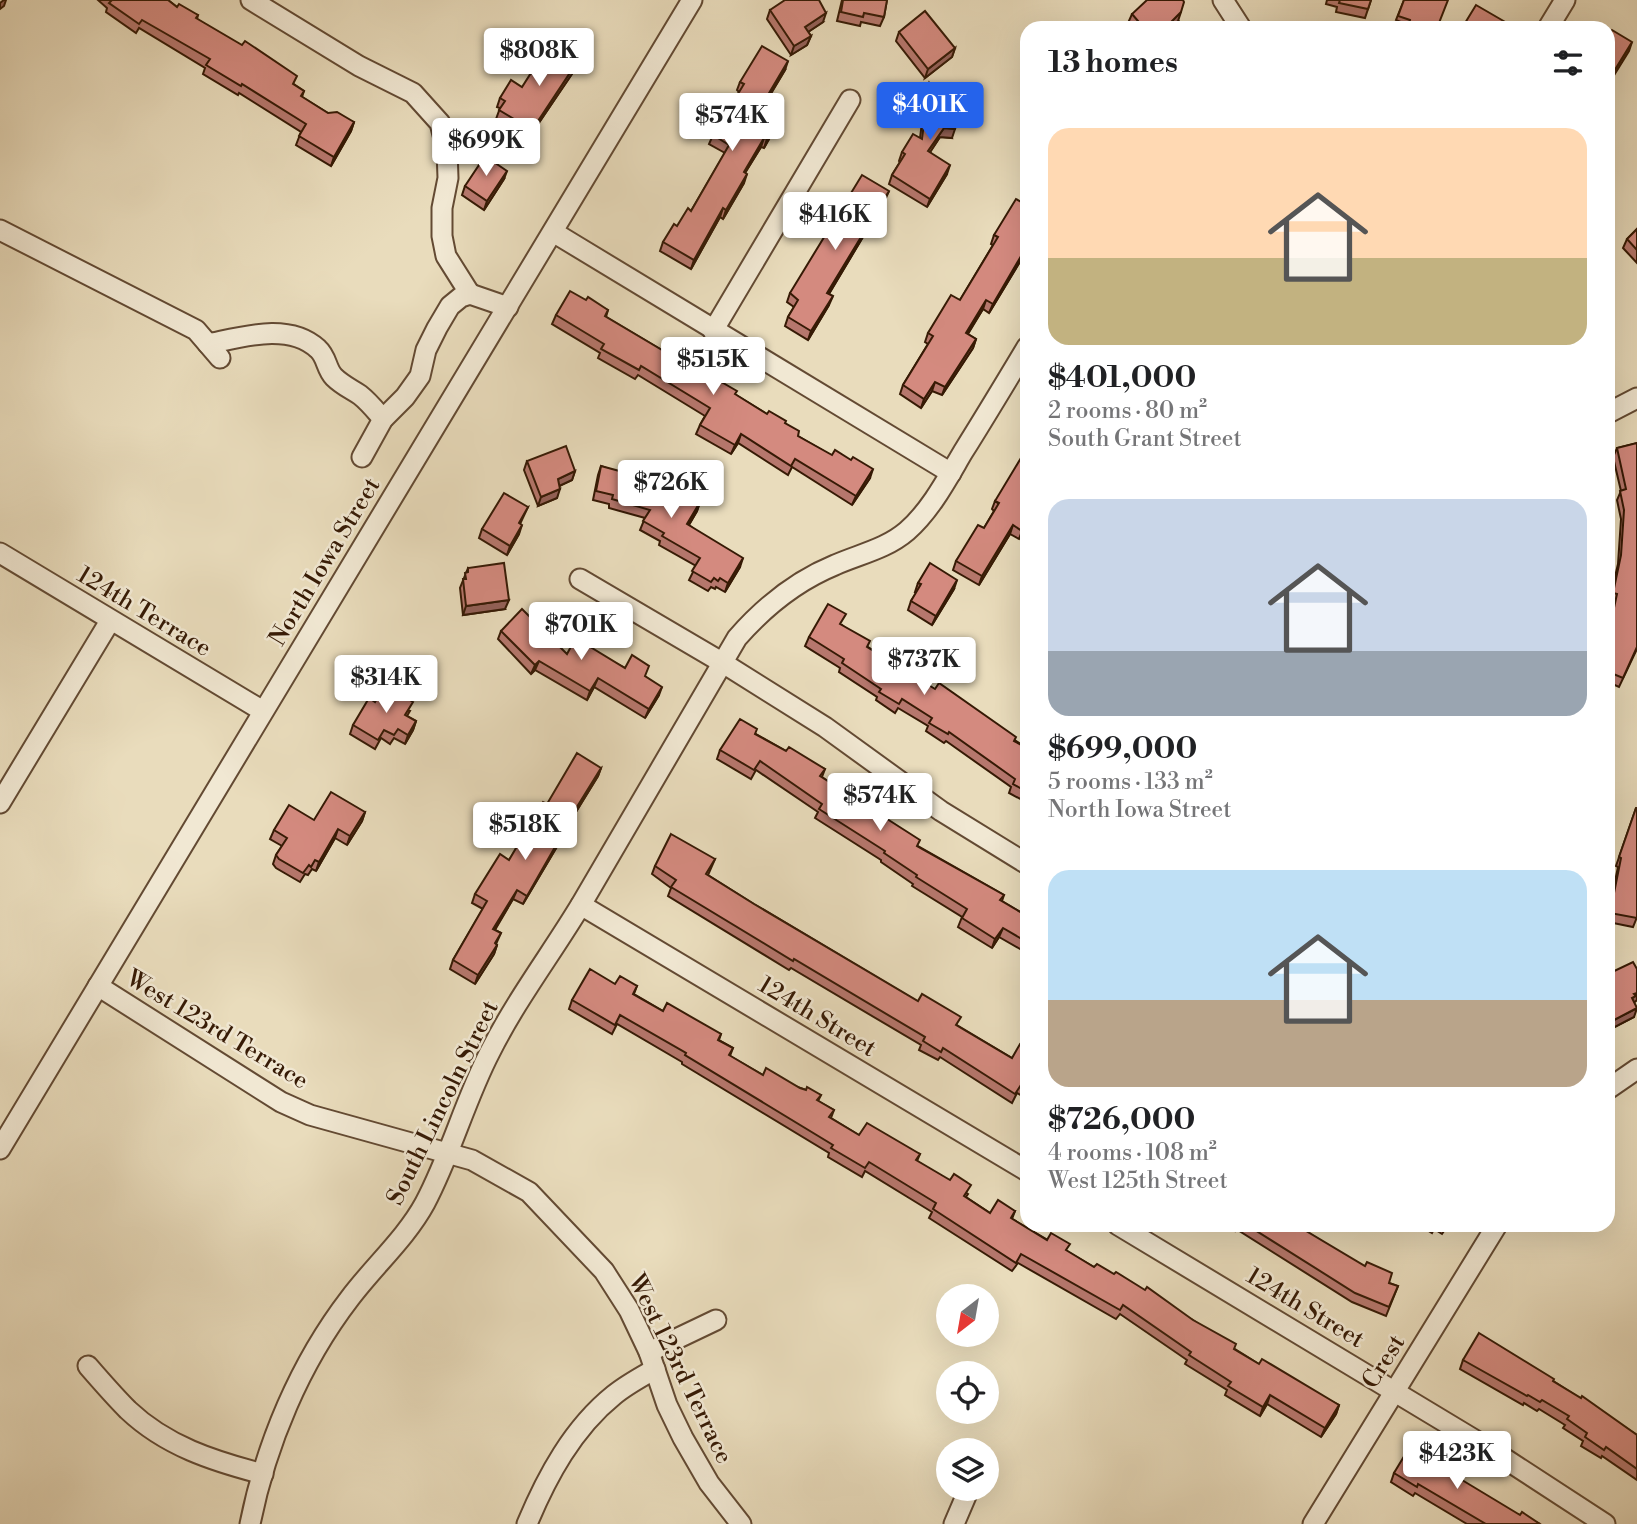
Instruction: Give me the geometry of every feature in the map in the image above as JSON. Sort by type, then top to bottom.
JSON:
[{"type":"street","points":[[251,0],[359,66],[413,93],[440,123],[447,150],[448,178],[442,208],[442,236],[446,256],[470,294]]},
{"type":"street","name":"North Iowa Street","points":[[0,1149],[692,0]]},
{"type":"street","points":[[1223,0],[1236,21]]},
{"type":"street","points":[[1552,21],[1565,0]]},
{"type":"street","points":[[713,331],[850,100]]},
{"type":"street","points":[[0,230],[196,330],[214,351],[268,333],[297,337],[317,348],[331,373],[341,384],[362,397],[383,419]]},
{"type":"street","points":[[553,232],[951,473]]},
{"type":"street","points":[[362,457],[383,419],[405,397],[419,376],[426,350],[450,306],[470,294],[508,307]]},
{"type":"street","name":"South Lincoln Street","points":[[250,1524],[280,1422],[301,1376],[326,1333],[374,1268],[410,1228],[425,1203],[489,1053],[581,905],[737,638],[782,594],[809,577],[883,547],[906,532],[921,517],[951,473],[1020,359]]},
{"type":"street","points":[[1615,409],[1637,398]]},
{"type":"street","name":"124th Terrace","points":[[0,553],[263,711]]},
{"type":"street","points":[[580,579],[825,727],[941,811],[1020,860]]},
{"type":"street","points":[[0,803],[110,621]]},
{"type":"street","name":"124th Street","points":[[581,905],[1020,1167]]},
{"type":"street","name":"West 123rd Terrace","points":[[98,986],[281,1102],[310,1115],[472,1160],[529,1192],[604,1271],[629,1310],[652,1360],[667,1405],[696,1463],[741,1524]]},
{"type":"street","points":[[1615,1084],[1637,1069]]},
{"type":"street","name":"124th Street","points":[[1130,1232],[1493,1451],[1605,1524]]},
{"type":"street","name":"Crest","points":[[1313,1524],[1492,1232]]},
{"type":"street","points":[[527,1524],[554,1467],[575,1436],[599,1408],[652,1360],[716,1320]]},
{"type":"street","points":[[88,1366],[128,1410],[166,1438],[214,1461],[263,1474]]},
{"type":"street","points":[[954,1524],[963,1501]]},
{"type":"building","points":[[112,0],[168,0],[177,7],[179,4],[198,15],[196,18],[242,45],[245,41],[297,76],[293,84],[304,91],[301,96],[328,113],[337,112],[354,122],[334,157],[299,136],[306,124],[206,65],[210,59],[142,20],[139,24],[109,3]]},
{"type":"building","points":[[785,0],[819,0],[826,13],[805,27],[811,36],[794,46],[770,10]]},
{"type":"building","points":[[843,0],[887,0],[884,17],[864,13],[863,17],[841,12]]},
{"type":"building","points":[[1147,0],[1184,2],[1181,12],[1172,21],[1138,21],[1132,14]]},
{"type":"building","points":[[1340,0],[1371,0],[1368,9],[1339,3]]},
{"type":"building","points":[[1404,0],[1448,0],[1440,21],[1410,21],[1398,16]]},
{"type":"building","points":[[1476,5],[1504,21],[1466,21]]},
{"type":"building","points":[[925,11],[955,48],[928,69],[899,32]]},
{"type":"building","points":[[1615,32],[1632,42],[1615,70]]},
{"type":"building","points":[[560,40],[581,56],[532,130],[499,110],[505,101],[500,98],[511,80],[522,87],[531,73],[537,77]]},
{"type":"building","points":[[762,46],[788,61],[759,110],[778,121],[767,139],[764,138],[744,172],[747,174],[726,210],[723,208],[694,260],[663,242],[688,208],[691,211],[729,145],[713,135],[744,84],[740,82]]},
{"type":"building","points":[[929,83],[961,87],[955,129],[944,128],[928,151],[950,165],[930,199],[892,175],[913,134],[922,139]]},
{"type":"building","points":[[485,156],[507,171],[487,201],[465,186]]},
{"type":"building","points":[[862,175],[889,191],[827,293],[833,296],[811,331],[788,317],[798,300],[790,293]]},
{"type":"building","points":[[1016,199],[1020,201],[1020,258],[993,304],[986,300],[966,333],[976,339],[945,387],[935,382],[924,399],[903,385],[933,336],[928,333],[951,295],[960,300],[998,237],[994,235]]},
{"type":"building","points":[[1637,229],[1637,250],[1627,239]]},
{"type":"building","points":[[570,291],[586,300],[588,297],[608,310],[605,316],[667,353],[669,350],[686,360],[688,357],[708,369],[706,373],[737,391],[735,394],[767,414],[769,411],[786,421],[785,423],[799,431],[798,436],[832,455],[835,450],[873,469],[856,496],[795,459],[791,466],[741,434],[735,445],[700,425],[710,408],[641,366],[639,370],[601,349],[604,344],[556,315]]},
{"type":"building","points":[[1637,443],[1637,647],[1623,678],[1615,675],[1615,584],[1621,555],[1624,510],[1620,491],[1626,489],[1617,448]]},
{"type":"building","points":[[566,446],[575,471],[558,479],[560,489],[541,497],[527,461]]},
{"type":"building","points":[[1020,460],[1020,530],[1013,525],[982,576],[956,561],[978,525],[984,528],[999,503],[995,501]]},
{"type":"building","points":[[601,466],[671,485],[700,502],[687,524],[743,558],[728,583],[720,578],[718,581],[714,578],[711,582],[692,571],[700,558],[662,536],[664,533],[643,521],[650,510],[612,499],[613,495],[596,491]]},
{"type":"building","points":[[504,493],[528,507],[510,546],[482,529]]},
{"type":"building","points":[[504,563],[509,600],[466,606],[463,579],[466,579],[468,568]]},
{"type":"building","points":[[930,563],[957,580],[936,616],[911,601]]},
{"type":"building","points":[[828,604],[846,614],[840,624],[870,641],[867,647],[935,689],[939,683],[1016,737],[1014,741],[1020,744],[1020,788],[1013,784],[1015,779],[949,732],[948,734],[929,723],[932,718],[902,699],[899,704],[879,692],[881,689],[842,663],[844,659],[809,637]]},
{"type":"building","points":[[522,609],[567,654],[574,641],[586,648],[587,645],[625,668],[632,655],[649,666],[645,676],[662,687],[649,709],[598,678],[590,691],[539,661],[535,665],[501,631]]},
{"type":"building","points":[[385,685],[413,702],[405,715],[416,721],[408,735],[398,729],[394,735],[384,730],[378,740],[353,725],[369,698],[375,702]]},
{"type":"building","points":[[740,719],[757,729],[755,734],[786,751],[789,747],[825,769],[820,776],[920,840],[917,846],[1004,895],[1000,900],[1020,912],[1020,938],[1003,928],[995,939],[962,918],[967,909],[916,877],[917,875],[884,853],[885,851],[819,809],[822,804],[760,761],[754,770],[720,750]]},
{"type":"building","points":[[577,753],[601,768],[527,896],[517,890],[493,929],[501,933],[495,943],[497,945],[478,975],[453,960],[487,901],[475,894],[500,854],[509,860],[543,802],[547,804]]},
{"type":"building","points":[[331,792],[365,812],[350,836],[338,829],[319,862],[315,860],[303,873],[276,855],[287,838],[274,830],[289,805],[314,820]]},
{"type":"building","points":[[1637,808],[1637,918],[1615,914],[1619,857]]},
{"type":"building","points":[[671,834],[715,859],[706,874],[754,904],[918,1001],[922,994],[961,1017],[956,1025],[1012,1058],[1020,1044],[1020,1086],[1015,1094],[943,1048],[941,1052],[923,1041],[925,1037],[671,887],[676,880],[655,866]]},
{"type":"building","points":[[1633,962],[1637,969],[1637,993],[1632,998],[1637,1008],[1615,1019],[1615,971]]},
{"type":"building","points":[[590,969],[615,984],[620,976],[637,986],[633,994],[663,1011],[667,1003],[721,1034],[718,1040],[733,1048],[729,1055],[763,1075],[766,1068],[800,1088],[806,1090],[807,1087],[821,1095],[817,1100],[834,1110],[829,1117],[859,1135],[867,1123],[920,1154],[916,1160],[950,1180],[954,1174],[971,1185],[964,1196],[990,1213],[998,1200],[1015,1211],[1011,1218],[1020,1224],[1020,1232],[1034,1232],[1047,1240],[1051,1233],[1070,1244],[1066,1250],[1094,1267],[1097,1264],[1145,1290],[1147,1287],[1193,1320],[1236,1344],[1234,1349],[1259,1364],[1262,1359],[1339,1405],[1325,1428],[1270,1395],[1263,1407],[1228,1386],[1231,1382],[1189,1355],[1191,1352],[1123,1305],[1120,1310],[1021,1254],[1016,1263],[933,1209],[936,1203],[869,1162],[865,1168],[831,1148],[833,1145],[685,1055],[686,1053],[620,1015],[615,1025],[572,1000]]},
{"type":"building","points":[[1258,1232],[1308,1232],[1365,1266],[1367,1262],[1392,1273],[1389,1283],[1398,1286],[1389,1307],[1355,1293]]},
{"type":"building","points":[[1479,1333],[1554,1379],[1553,1381],[1581,1398],[1582,1396],[1637,1435],[1637,1469],[1606,1447],[1604,1450],[1585,1437],[1587,1433],[1567,1419],[1569,1416],[1463,1360]]},
{"type":"building","points":[[1409,1448],[1520,1515],[1522,1512],[1540,1524],[1486,1524],[1418,1484],[1417,1487],[1394,1473]]}]
